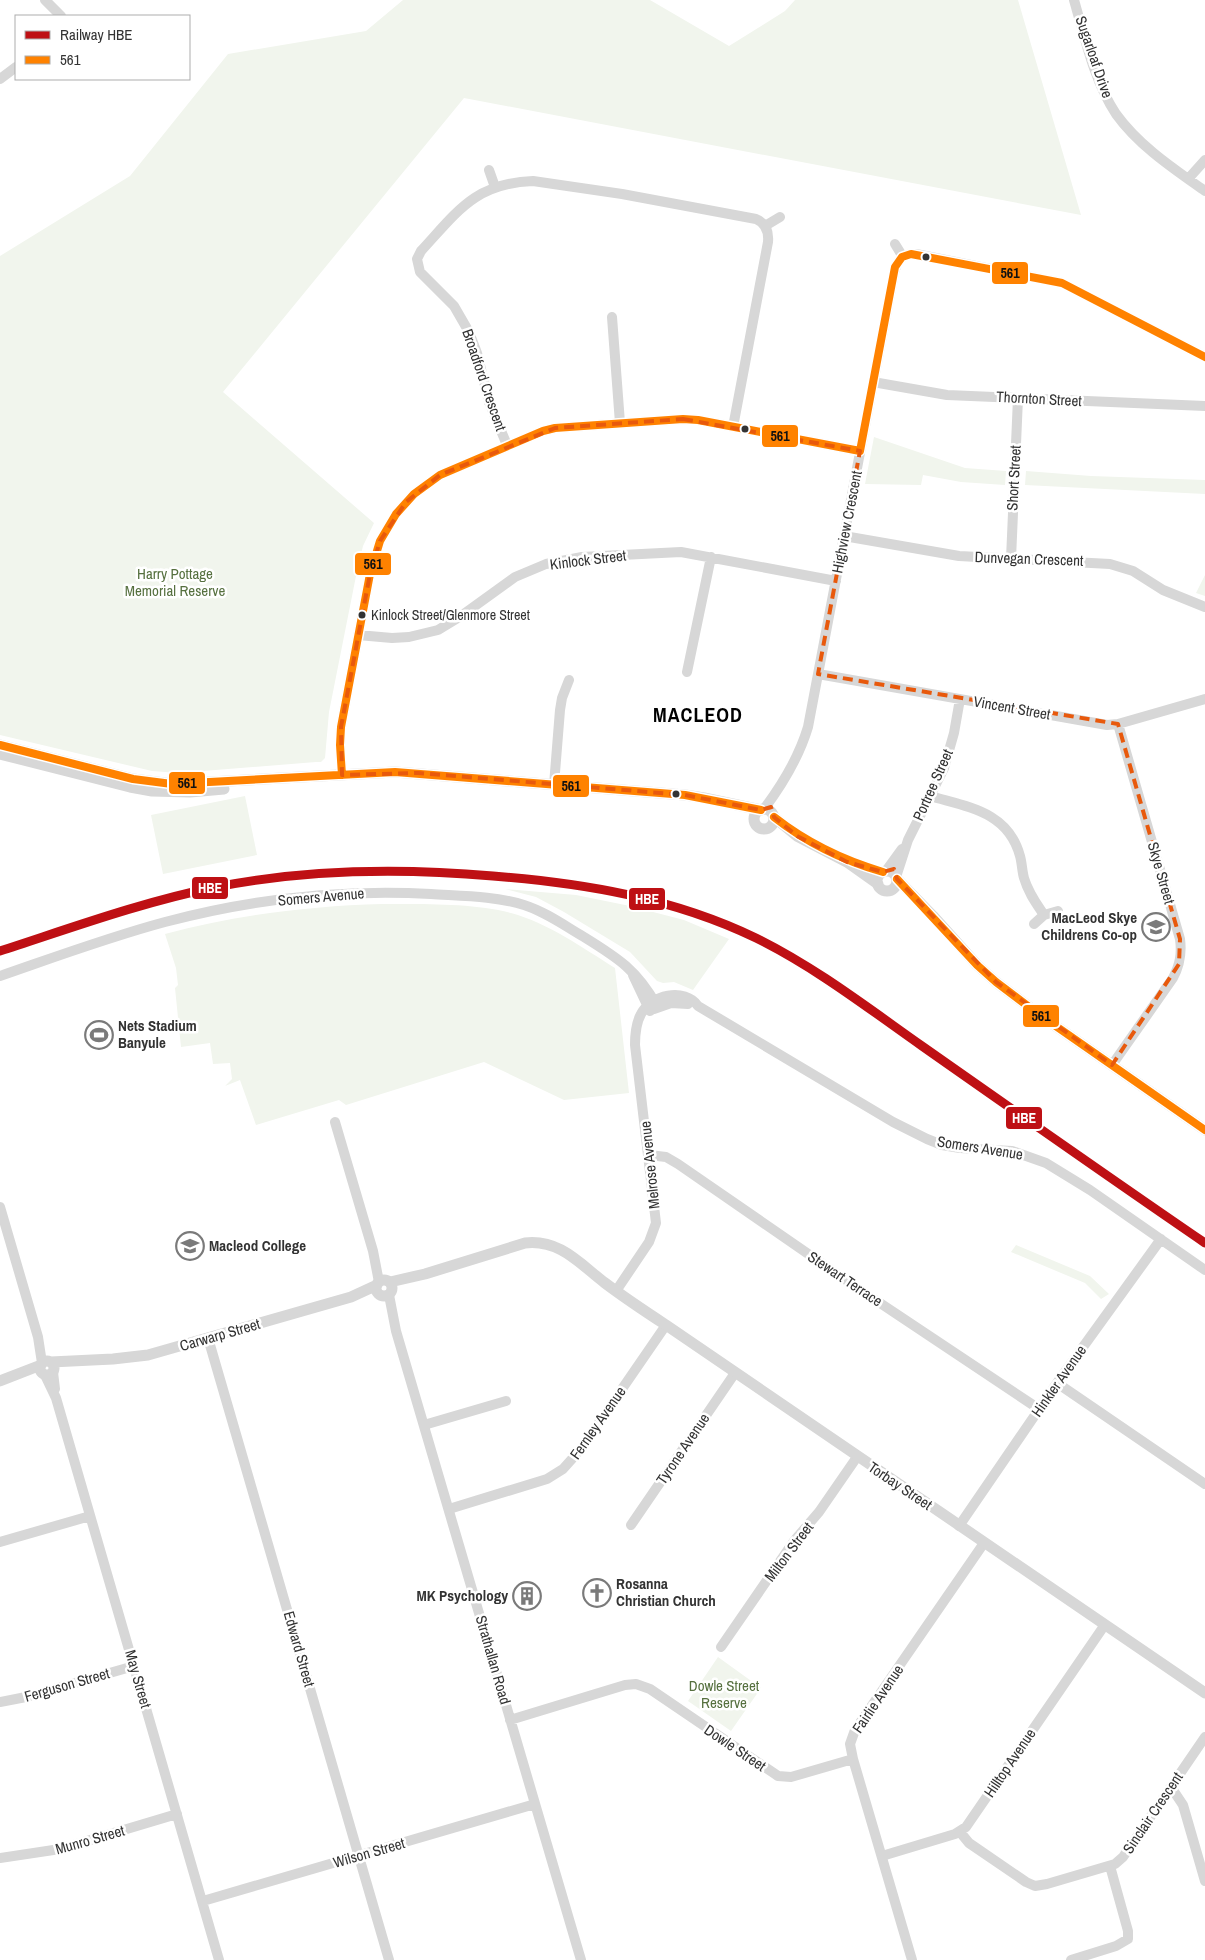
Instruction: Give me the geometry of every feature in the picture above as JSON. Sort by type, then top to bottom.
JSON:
[{"type":"street","points":[[45,0],[60,15]]},
{"type":"street","name":"Sugarloaf Drive","points":[[1074,0],[1099,82],[1116,114],[1145,146],[1205,191]]},
{"type":"street","points":[[0,80],[15,68]]},
{"type":"street","points":[[1188,179],[1205,160]]},
{"type":"street","points":[[489,170],[495,187]]},
{"type":"street","name":"Broadford Crescent","points":[[507,445],[489,402],[477,353],[469,332],[454,306],[420,272],[417,264],[421,251],[465,204],[476,196],[495,187],[508,183],[533,182],[593,189],[756,219],[765,226]]},
{"type":"street","points":[[733,427],[769,236],[765,226],[780,217]]},
{"type":"street","points":[[895,244],[903,257],[916,254],[1062,283],[1205,357]]},
{"type":"street","name":"Highview Crescent","points":[[768,813],[805,735],[895,267],[903,257]]},
{"type":"street","points":[[612,317],[620,423]]},
{"type":"street","name":"Thornton Street","points":[[873,382],[938,394],[1205,406]]},
{"type":"street","name":"Short Street","points":[[1011,559],[1018,398]]},
{"type":"street","points":[[342,774],[341,727],[375,555],[388,527],[406,502],[440,475],[535,433],[555,428],[683,419],[860,451]]},
{"type":"street","name":"Dunvegan Crescent","points":[[844,536],[944,554],[1110,564],[1133,572],[1163,590],[1205,607]]},
{"type":"street","name":"Kinlock Street","points":[[358,635],[392,638],[409,637],[438,630],[461,616],[515,577],[546,564],[563,560],[681,552],[836,581]]},
{"type":"street","points":[[687,672],[710,557]]},
{"type":"street","name":"Vincent Street","points":[[818,674],[1100,724],[1118,724],[1205,699]]},
{"type":"street","points":[[554,785],[560,710],[562,698],[569,680]]},
{"type":"street","name":"Portree Street","points":[[891,875],[949,754],[960,699]]},
{"type":"street","name":"Skye Street","points":[[1112,1065],[1173,978],[1181,956],[1180,939],[1118,724]]},
{"type":"street","points":[[0,745],[150,782],[187,784],[395,772],[694,796],[768,813],[797,836],[847,862],[881,888],[921,903]]},
{"type":"street","points":[[0,754],[121,785],[152,791],[190,792],[245,787],[276,784],[300,777]]},
{"type":"street","points":[[930,796],[992,816],[1004,826],[1017,846],[1027,887],[1044,915]]},
{"type":"street","points":[[722,802],[754,821],[758,827],[797,836]]},
{"type":"street","points":[[754,821],[756,813],[768,813]]},
{"type":"street","points":[[767,829],[773,823],[768,813]]},
{"type":"street","points":[[847,862],[891,875],[921,903],[977,965],[996,982],[1037,1013],[1205,1130]]},
{"type":"street","points":[[878,884],[878,878],[891,875]]},
{"type":"street","points":[[889,891],[895,888],[891,875]]},
{"type":"street","name":"Somers Avenue","points":[[0,976],[146,928],[193,915],[268,901],[368,893],[466,896],[497,899],[526,906],[547,915],[614,955],[631,971],[652,1006],[677,1002],[698,1006],[911,1132],[942,1145],[1012,1151],[1046,1163],[1090,1190],[1205,1270]]},
{"type":"street","points":[[1034,924],[1044,915],[1058,911]]},
{"type":"street","name":"Melrose Avenue","points":[[616,1291],[655,1230],[656,1217],[635,1045],[636,1029],[652,1006]]},
{"type":"street","name":"Strathallan Road","points":[[335,1122],[581,1960]]},
{"type":"street","name":"Stewart Terrace","points":[[649,1155],[666,1157],[678,1164],[859,1289],[1039,1409]]},
{"type":"street","name":"May Street","points":[[0,1207],[220,1960]]},
{"type":"street","name":"Hinkler Avenue","points":[[959,1526],[1057,1383],[1161,1239]]},
{"type":"street","name":"Torbay Street","points":[[548,1248],[605,1283],[1200,1691],[1205,1699]]},
{"type":"street","name":"Carwarp Street","points":[[5,1380],[47,1368],[87,1361],[148,1355],[522,1251],[548,1248]]},
{"type":"street","name":"Fernley Avenue","points":[[449,1509],[538,1482],[564,1469],[580,1450],[666,1326]]},
{"type":"street","name":"Edward Street","points":[[208,1338],[389,1960]]},
{"type":"street","name":"Tyrone Avenue","points":[[631,1525],[735,1373]]},
{"type":"street","points":[[1057,1383],[1205,1484]]},
{"type":"street","points":[[424,1425],[506,1401]]},
{"type":"street","name":"Milton Street","points":[[721,1648],[794,1541],[819,1512],[858,1457]]},
{"type":"street","points":[[0,1542],[90,1516]]},
{"type":"street","name":"Fairlie Avenue","points":[[912,1960],[850,1744],[856,1730],[984,1543]]},
{"type":"street","name":"Hilltop Avenue","points":[[960,1832],[969,1823],[1104,1626]]},
{"type":"street","name":"Ferguson Street","points":[[0,1702],[26,1697],[134,1666]]},
{"type":"street","name":"Dowle Street","points":[[510,1720],[625,1685],[636,1684],[650,1689],[778,1776],[791,1777],[853,1759]]},
{"type":"street","name":"Sinclair Crescent","points":[[960,1832],[969,1843],[1026,1882],[1036,1886],[1110,1866],[1123,1857],[1205,1737]]},
{"type":"street","points":[[1171,1788],[1183,1805],[1205,1880]]},
{"type":"street","name":"Wilson Street","points":[[203,1901],[535,1804]]},
{"type":"street","name":"Munro Street","points":[[0,1858],[60,1849],[178,1814]]},
{"type":"street","points":[[882,1856],[960,1832]]},
{"type":"street","points":[[1071,1960],[1116,1946],[1128,1939],[1128,1931],[1110,1866]]},
{"type":"highlighted area","points":[[683,419],[860,451],[818,674],[1118,724],[1180,939],[1179,964],[1112,1065],[996,982],[897,879],[894,869],[883,872],[847,862],[797,836],[774,817],[771,807],[761,810],[685,795],[418,773],[342,775],[341,727],[370,574],[380,541],[406,502],[440,475],[555,428]]},
{"type":"green space","name":"Harry Pottage Memorial Reserve","points":[[403,0],[650,0],[729,46],[785,11],[795,0],[1018,0],[1081,215],[464,98],[223,392],[374,523],[363,546],[357,571],[329,712],[325,758],[321,762],[178,773],[152,771],[0,735],[0,256],[130,176],[228,54],[366,31]]},
{"type":"green space","points":[[874,437],[965,468],[1006,471],[1005,485],[961,482],[923,475],[921,485],[865,484]]},
{"type":"green space","points":[[1026,471],[1091,476],[1205,480],[1205,494],[1025,485]]},
{"type":"green space","points":[[1205,575],[1205,596],[1196,593]]},
{"type":"green space","points":[[245,796],[257,855],[163,874],[151,815]]},
{"type":"green space","points":[[505,889],[576,895],[630,906],[684,920],[729,939],[693,990],[674,982],[663,983],[657,981],[630,952],[564,912],[536,897]]},
{"type":"green space","points":[[382,904],[481,907],[511,913],[525,917],[552,930],[615,968],[629,1093],[564,1100],[484,1062],[346,1105],[339,1100],[256,1125],[240,1080],[225,1086],[232,1079],[230,1063],[213,1064],[210,1043],[181,1047],[175,988],[178,985],[176,968],[165,934],[246,917],[300,909]]},
{"type":"green space","points":[[1016,1245],[1090,1276],[1109,1294],[1101,1299],[1085,1283],[1011,1252]]},
{"type":"green space","name":"Dowle Street Reserve","points":[[718,1657],[761,1688],[731,1731],[688,1701]]},
{"type":"rail line","name":"HBE","points":[[0,951],[161,900],[216,887],[285,877],[388,871],[458,873],[561,883],[628,895],[693,912],[725,924],[778,949],[861,1003],[1205,1243]]},
{"type":"transit line","name":"561","points":[[342,775],[341,727],[370,574],[380,541],[396,514],[414,494],[440,475],[543,431],[555,428],[683,419],[698,420],[860,451],[895,267],[902,257],[911,254],[1062,283],[1205,357]]},
{"type":"transit line","name":"561","points":[[0,745],[133,779],[172,784],[395,772],[685,795],[761,810]]},
{"type":"transit line","name":"561","points":[[774,817],[812,843],[853,862],[883,872]]},
{"type":"transit line","name":"561","points":[[897,879],[977,965],[996,982],[1037,1013],[1205,1130]]},
{"type":"place","name":"Kinlock Street/Glenmore Street","points":[[362,615]]},
{"type":"place","name":"MacLeod Skye Childrens Co-op","points":[[1156,927]]},
{"type":"place","name":"Nets Stadium Banyule","points":[[99,1035]]},
{"type":"place","name":"Macleod College","points":[[190,1246]]},
{"type":"place","name":"Rosanna Christian Church","points":[[597,1593]]},
{"type":"place","name":"MK Psychology","points":[[527,1596]]},
{"type":"district","name":"MACLEOD","points":[[698,715]]}]
